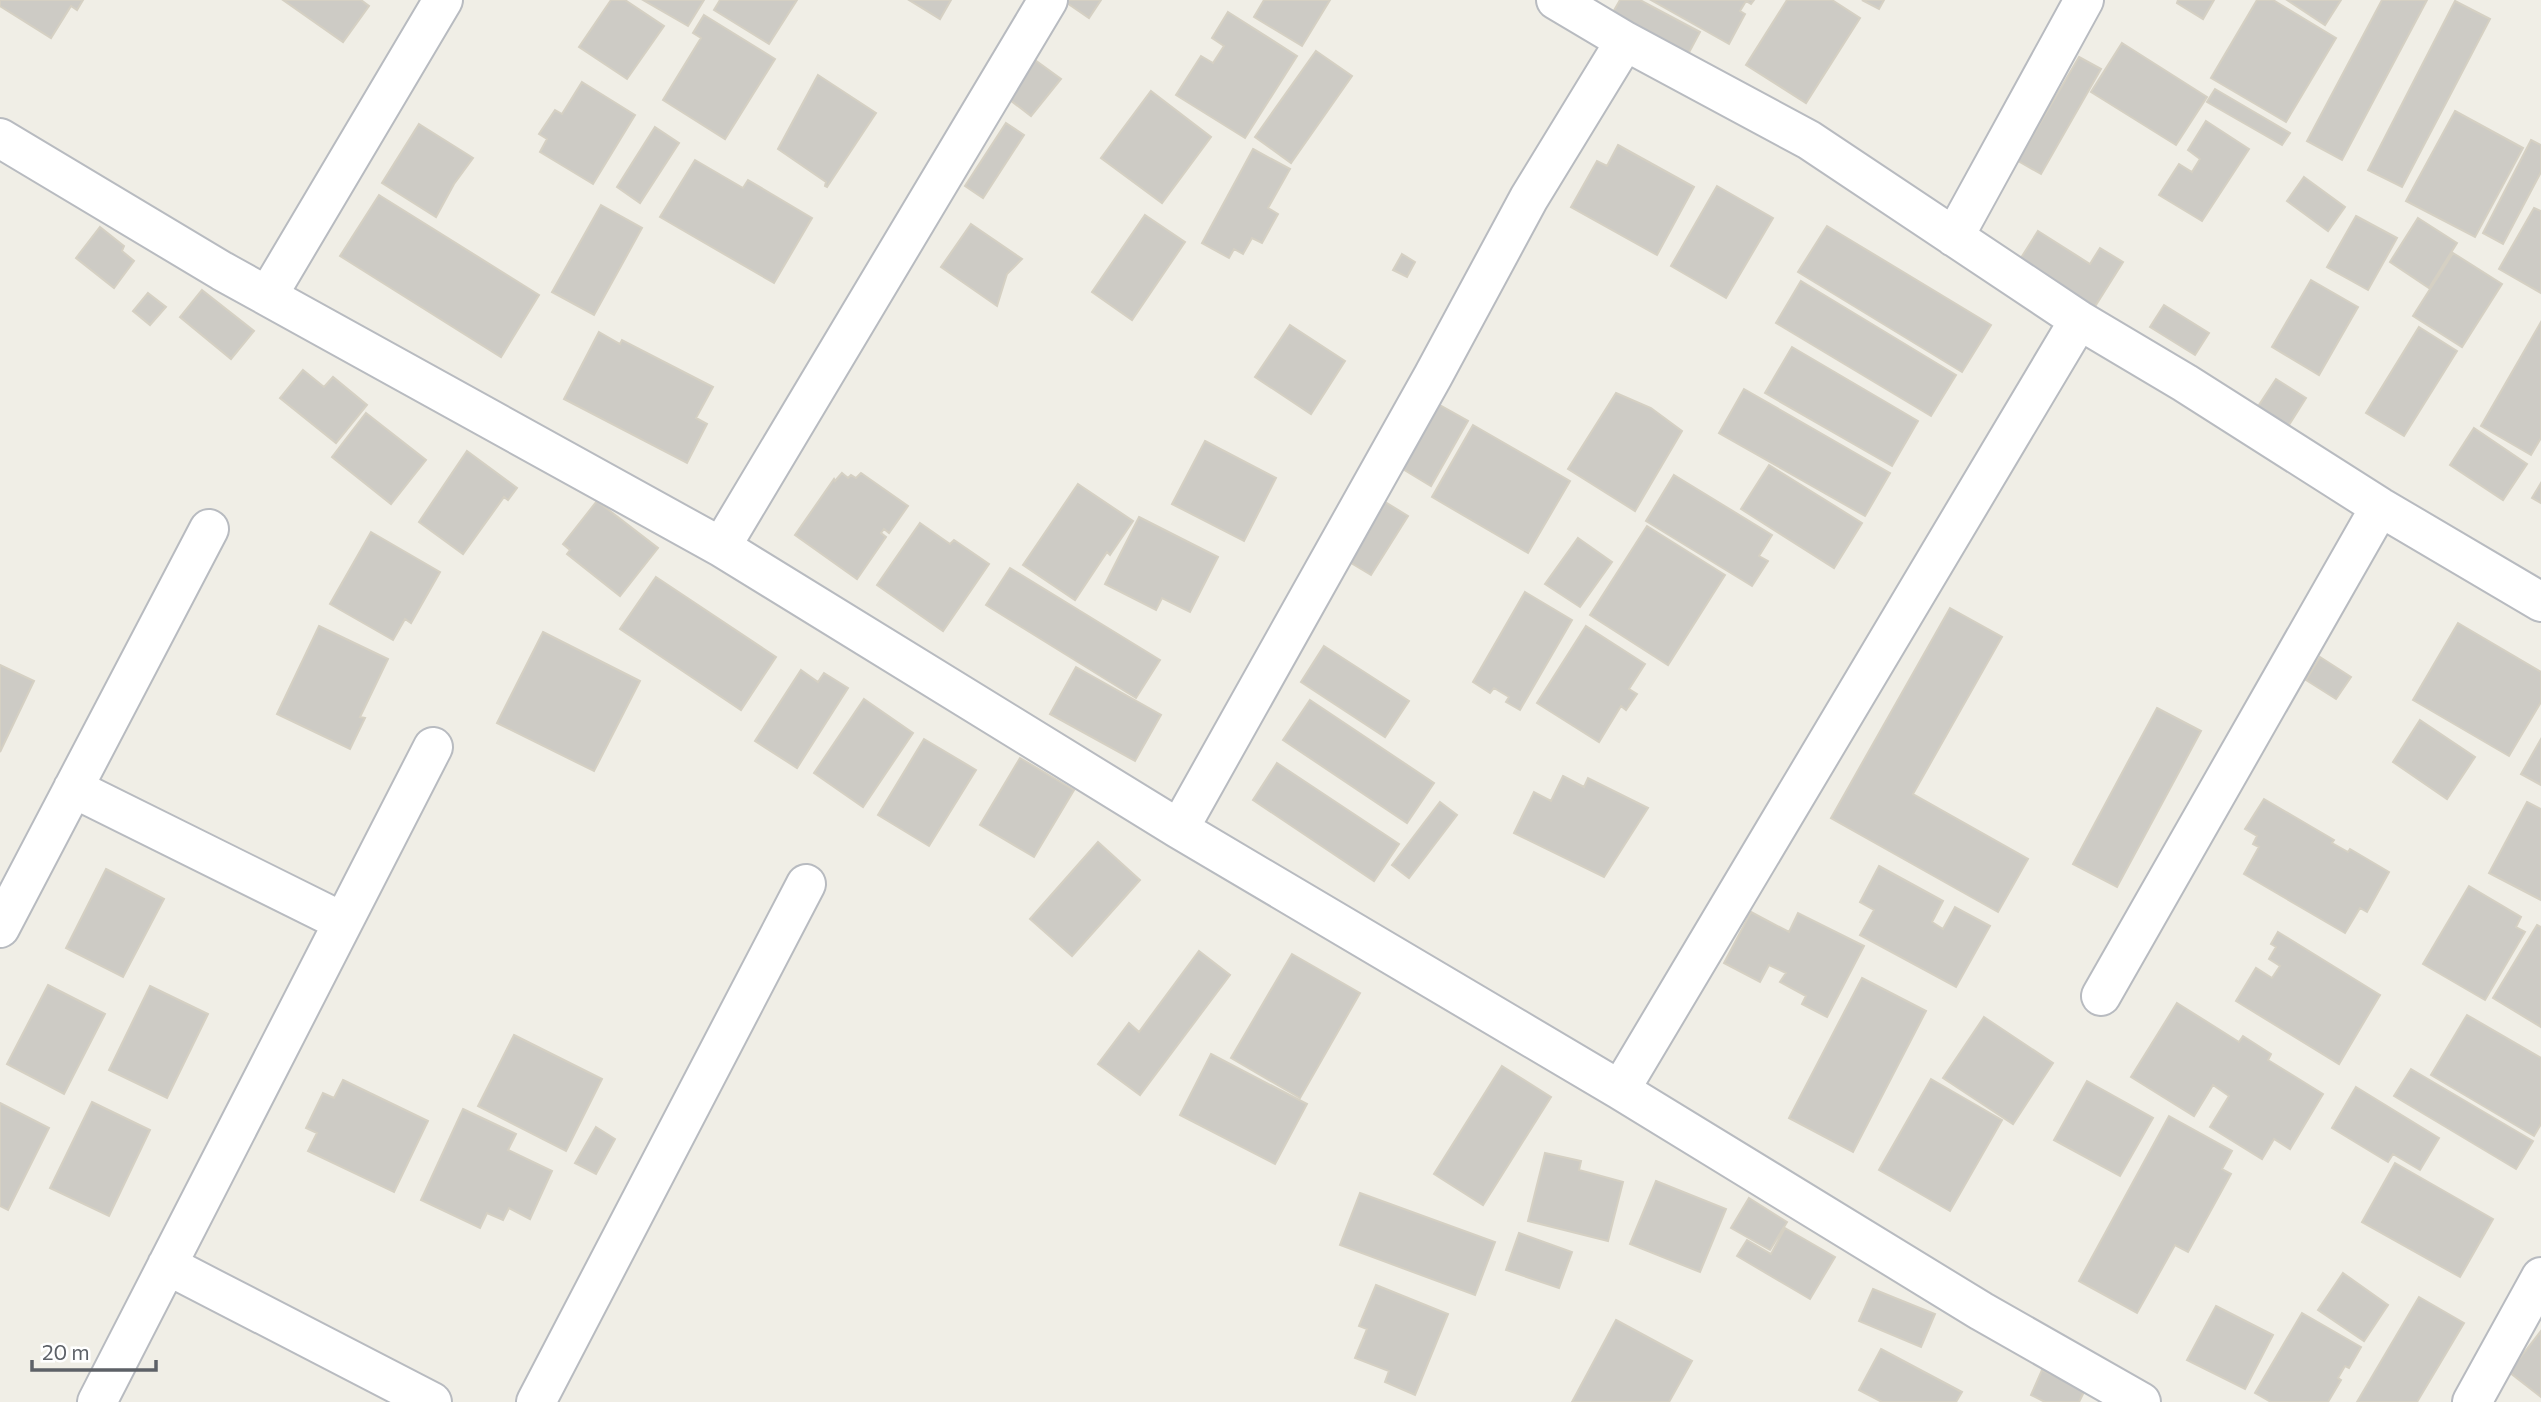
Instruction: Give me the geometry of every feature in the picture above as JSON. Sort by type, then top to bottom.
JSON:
[{"type":"street","points":[[268,295],[443,0]]},
{"type":"street","points":[[721,547],[1048,0]]},
{"type":"street","points":[[1556,0],[1625,41],[1809,140],[2079,320],[2185,383],[2380,507],[2541,602]]},
{"type":"street","points":[[1954,237],[2084,0]]},
{"type":"street","points":[[1179,829],[1433,376],[1529,198],[1625,41]]},
{"type":"street","points":[[0,138],[222,271],[721,547],[1179,829],[1620,1090],[1981,1311],[2141,1402]]},
{"type":"street","points":[[1620,1090],[2079,320]]},
{"type":"street","points":[[2101,996],[2380,507]]},
{"type":"street","points":[[0,928],[209,529]]},
{"type":"street","points":[[97,1402],[433,747]]},
{"type":"street","points":[[73,788],[343,922]]},
{"type":"street","points":[[536,1402],[806,884]]},
{"type":"street","points":[[167,1265],[432,1402]]},
{"type":"street","points":[[2472,1402],[2541,1277]]},
{"type":"building","points":[[0,0],[83,0],[77,10],[71,6],[51,38],[0,6]]},
{"type":"building","points":[[283,0],[361,0],[369,6],[343,42]]},
{"type":"building","points":[[611,0],[625,0],[664,26],[627,79],[579,47]]},
{"type":"building","points":[[643,0],[704,0],[688,26]]},
{"type":"building","points":[[720,0],[797,0],[769,44],[714,10]]},
{"type":"building","points":[[909,0],[951,0],[940,19]]},
{"type":"building","points":[[1069,0],[1101,0],[1089,18],[1067,3]]},
{"type":"building","points":[[1264,0],[1330,0],[1302,46],[1254,17]]},
{"type":"building","points":[[1620,0],[1640,0],[1700,32],[1685,60],[1609,19]]},
{"type":"building","points":[[1651,0],[1754,0],[1751,4],[1746,1],[1740,11],[1745,14],[1729,44]]},
{"type":"building","points":[[1787,0],[1832,0],[1860,18],[1806,103],[1746,65]]},
{"type":"building","points":[[1862,0],[1884,0],[1879,9]]},
{"type":"building","points":[[2178,0],[2214,0],[2203,19],[2177,3]]},
{"type":"building","points":[[2257,0],[2273,0],[2336,38],[2286,122],[2211,78]]},
{"type":"building","points":[[2287,0],[2341,0],[2325,25]]},
{"type":"building","points":[[2382,0],[2427,0],[2342,160],[2307,141]]},
{"type":"building","points":[[2455,1],[2490,19],[2402,187],[2368,170]]},
{"type":"building","points":[[1228,12],[1297,56],[1245,138],[1176,95],[1201,56],[1213,63],[1224,46],[1212,38]]},
{"type":"building","points":[[704,15],[775,59],[725,139],[663,100],[701,38],[693,33]]},
{"type":"building","points":[[2122,43],[2207,97],[2176,145],[2091,92]]},
{"type":"building","points":[[1316,51],[1352,76],[1291,163],[1255,137]]},
{"type":"building","points":[[2079,57],[2101,69],[2041,174],[2018,161]]},
{"type":"building","points":[[1035,60],[1061,79],[1031,116],[1006,97]]},
{"type":"building","points":[[818,75],[876,113],[827,187],[826,182],[778,149]]},
{"type":"building","points":[[582,82],[635,115],[593,184],[540,152],[547,139],[539,134],[555,110],[562,114]]},
{"type":"building","points":[[2215,89],[2290,133],[2282,145],[2207,102]]},
{"type":"building","points":[[1151,91],[1211,137],[1162,203],[1101,158]]},
{"type":"building","points":[[2455,111],[2523,148],[2475,237],[2406,201]]},
{"type":"building","points":[[2206,121],[2249,149],[2202,221],[2159,195],[2179,164],[2192,172],[2200,159],[2188,150]]},
{"type":"building","points":[[1006,123],[1024,135],[983,198],[965,186]]},
{"type":"building","points":[[419,124],[473,158],[454,184],[436,217],[382,183]]},
{"type":"building","points":[[655,127],[679,143],[640,203],[617,187]]},
{"type":"building","points":[[2531,140],[2541,145],[2541,172],[2503,244],[2483,233]]},
{"type":"building","points":[[1618,145],[1694,187],[1657,255],[1571,207],[1597,161],[1607,166]]},
{"type":"building","points":[[1253,149],[1290,169],[1268,208],[1278,214],[1262,243],[1252,238],[1243,254],[1234,249],[1229,258],[1202,243]]},
{"type":"building","points":[[695,160],[743,188],[748,180],[812,218],[774,283],[660,217]]},
{"type":"building","points":[[2304,177],[2345,207],[2328,231],[2287,201]]},
{"type":"building","points":[[1717,186],[1773,218],[1726,298],[1671,266]]},
{"type":"building","points":[[379,195],[539,295],[501,357],[340,256]]},
{"type":"building","points":[[601,205],[642,228],[594,315],[552,292]]},
{"type":"building","points":[[2534,208],[2541,211],[2541,293],[2499,269]]},
{"type":"building","points":[[1145,215],[1185,242],[1132,320],[1092,292]]},
{"type":"building","points":[[2356,216],[2397,238],[2368,290],[2327,267]]},
{"type":"building","points":[[2418,218],[2457,243],[2429,288],[2390,262]]},
{"type":"building","points":[[971,224],[1022,259],[1007,274],[997,306],[941,267]]},
{"type":"building","points":[[1827,226],[1991,325],[1962,372],[1798,272]]},
{"type":"building","points":[[100,227],[124,246],[122,251],[134,261],[114,288],[76,258]]},
{"type":"building","points":[[2038,231],[2090,264],[2100,248],[2123,262],[2094,308],[2019,261]]},
{"type":"building","points":[[2453,253],[2502,284],[2462,347],[2413,316]]},
{"type":"building","points":[[1402,254],[1415,262],[1407,277],[1393,270]]},
{"type":"building","points":[[2311,280],[2358,307],[2319,375],[2272,347]]},
{"type":"building","points":[[1801,281],[1956,375],[1931,416],[1776,323]]},
{"type":"building","points":[[202,290],[254,331],[231,359],[180,317]]},
{"type":"building","points":[[148,293],[166,307],[150,325],[133,311]]},
{"type":"building","points":[[2164,305],[2209,333],[2195,355],[2150,327]]},
{"type":"building","points":[[2541,322],[2541,438],[2531,455],[2481,426]]},
{"type":"building","points":[[1290,325],[1345,361],[1311,414],[1255,377]]},
{"type":"building","points":[[2419,327],[2457,351],[2404,436],[2366,413]]},
{"type":"building","points":[[599,332],[620,344],[622,340],[713,387],[696,418],[707,424],[687,463],[564,399]]},
{"type":"building","points":[[1792,347],[1918,421],[1892,466],[1765,393]]},
{"type":"building","points":[[303,370],[324,387],[333,377],[367,405],[336,443],[280,398]]},
{"type":"building","points":[[2276,379],[2306,398],[2287,428],[2257,408]]},
{"type":"building","points":[[1744,389],[1890,473],[1865,516],[1719,433]]},
{"type":"building","points":[[1616,393],[1651,408],[1682,431],[1635,511],[1568,469]]},
{"type":"building","points":[[1438,404],[1468,421],[1431,486],[1401,468]]},
{"type":"building","points":[[366,413],[426,460],[391,504],[332,457]]},
{"type":"building","points":[[1473,425],[1570,481],[1528,553],[1432,497]]},
{"type":"building","points":[[2474,428],[2527,464],[2503,500],[2450,465]]},
{"type":"building","points":[[1205,441],[1276,478],[1244,541],[1172,504]]},
{"type":"building","points":[[467,451],[517,488],[508,500],[504,497],[463,554],[419,522]]},
{"type":"building","points":[[1769,465],[1862,523],[1834,568],[1741,509]]},
{"type":"building","points":[[842,473],[848,478],[851,475],[856,478],[861,473],[908,506],[889,533],[884,529],[881,533],[886,537],[857,579],[795,535],[834,479],[835,481]]},
{"type":"building","points":[[1674,475],[1772,535],[1759,556],[1768,561],[1752,586],[1646,521]]},
{"type":"building","points":[[2541,483],[2541,503],[2532,498]]},
{"type":"building","points":[[1078,484],[1133,521],[1110,555],[1107,552],[1075,600],[1023,565]]},
{"type":"building","points":[[1377,497],[1408,516],[1371,575],[1341,557]]},
{"type":"building","points":[[597,501],[658,548],[620,596],[567,554],[570,550],[563,544]]},
{"type":"building","points":[[1139,517],[1218,557],[1190,612],[1162,598],[1156,610],[1105,584]]},
{"type":"building","points":[[920,523],[950,544],[954,540],[989,564],[943,631],[877,585]]},
{"type":"building","points":[[1647,526],[1725,575],[1668,665],[1590,615]]},
{"type":"building","points":[[371,532],[440,572],[411,623],[405,619],[393,640],[330,604]]},
{"type":"building","points":[[1578,538],[1612,562],[1580,607],[1545,584]]},
{"type":"building","points":[[1010,568],[1160,660],[1136,698],[986,605]]},
{"type":"building","points":[[656,577],[776,657],[741,710],[620,629]]},
{"type":"building","points":[[1525,592],[1572,620],[1520,710],[1506,702],[1509,697],[1494,688],[1490,693],[1473,682]]},
{"type":"building","points":[[1950,608],[2002,637],[1913,794],[2028,859],[1998,912],[1831,818]]},
{"type":"building","points":[[2458,623],[2541,672],[2541,702],[2509,756],[2413,700]]},
{"type":"building","points":[[319,626],[388,659],[360,717],[365,718],[350,749],[277,714]]},
{"type":"building","points":[[1586,626],[1645,664],[1629,689],[1637,694],[1626,710],[1621,706],[1599,742],[1537,703]]},
{"type":"building","points":[[543,632],[640,681],[594,771],[497,723]]},
{"type":"building","points":[[1324,646],[1409,701],[1385,737],[1301,682]]},
{"type":"building","points":[[2320,657],[2351,677],[2336,699],[2306,680]]},
{"type":"building","points":[[0,665],[34,681],[0,752]]},
{"type":"building","points":[[1076,667],[1161,715],[1135,761],[1050,714]]},
{"type":"building","points":[[801,670],[818,682],[824,673],[848,688],[797,768],[755,741]]},
{"type":"building","points":[[864,699],[913,733],[863,807],[814,773]]},
{"type":"building","points":[[1310,700],[1434,783],[1407,823],[1283,740]]},
{"type":"building","points":[[2157,708],[2201,731],[2117,887],[2073,864]]},
{"type":"building","points":[[2420,720],[2475,757],[2447,799],[2393,762]]},
{"type":"building","points":[[924,739],[976,770],[929,846],[878,815]]},
{"type":"building","points":[[2541,739],[2541,785],[2521,774]]},
{"type":"building","points":[[1020,758],[1074,790],[1034,857],[980,825]]},
{"type":"building","points":[[1277,763],[1399,844],[1374,881],[1253,800]]},
{"type":"building","points":[[1563,776],[1584,787],[1588,778],[1648,808],[1604,877],[1514,833],[1534,792],[1551,801]]},
{"type":"building","points":[[2264,799],[2334,840],[2332,843],[2348,852],[2350,849],[2389,872],[2367,912],[2360,908],[2345,933],[2244,874],[2259,847],[2253,844],[2257,836],[2245,829]]},
{"type":"building","points":[[1440,802],[1457,815],[1409,878],[1392,865]]},
{"type":"building","points":[[2527,802],[2541,809],[2541,900],[2489,873]]},
{"type":"building","points":[[1098,842],[1140,880],[1072,956],[1030,919]]},
{"type":"building","points":[[1879,866],[1943,901],[1932,922],[1943,929],[1955,907],[1990,926],[1956,987],[1860,935],[1874,910],[1860,902]]},
{"type":"building","points":[[106,869],[164,899],[123,977],[66,948]]},
{"type":"building","points":[[2469,886],[2521,917],[2516,927],[2525,932],[2485,1000],[2423,964]]},
{"type":"building","points":[[1751,912],[1789,932],[1798,913],[1864,946],[1827,1017],[1802,1004],[1806,996],[1780,982],[1786,973],[1769,965],[1760,982],[1724,963]]},
{"type":"building","points":[[2537,925],[2541,927],[2541,1027],[2493,998]]},
{"type":"building","points":[[2278,932],[2380,995],[2339,1064],[2236,1001],[2256,968],[2272,978],[2280,966],[2269,959],[2276,947],[2271,944]]},
{"type":"building","points":[[1199,951],[1230,975],[1140,1095],[1098,1064],[1129,1023],[1139,1032]]},
{"type":"building","points":[[1292,954],[1360,993],[1300,1098],[1231,1058]]},
{"type":"building","points":[[1862,978],[1926,1011],[1853,1152],[1789,1118]]},
{"type":"building","points":[[48,985],[105,1014],[64,1094],[7,1064]]},
{"type":"building","points":[[150,986],[208,1014],[167,1098],[109,1070]]},
{"type":"building","points":[[2177,1003],[2239,1042],[2243,1036],[2271,1054],[2268,1060],[2323,1094],[2290,1149],[2274,1139],[2262,1159],[2210,1127],[2229,1096],[2213,1085],[2194,1116],[2131,1077]]},
{"type":"building","points":[[2467,1015],[2541,1058],[2541,1124],[2534,1136],[2431,1075]]},
{"type":"building","points":[[1984,1017],[2053,1063],[2013,1124],[1943,1078]]},
{"type":"building","points":[[514,1035],[602,1079],[566,1151],[478,1106]]},
{"type":"building","points":[[1211,1054],[1307,1104],[1275,1164],[1180,1115]]},
{"type":"building","points":[[1502,1066],[1551,1097],[1483,1205],[1434,1174]]},
{"type":"building","points":[[2411,1069],[2533,1141],[2516,1169],[2394,1096]]},
{"type":"building","points":[[1931,1079],[2002,1120],[1950,1211],[1879,1170]]},
{"type":"building","points":[[343,1080],[428,1121],[394,1192],[308,1151],[317,1133],[306,1128],[323,1093],[334,1098]]},
{"type":"building","points":[[2087,1081],[2153,1118],[2120,1176],[2054,1140]]},
{"type":"building","points":[[2356,1087],[2439,1138],[2420,1170],[2393,1154],[2388,1162],[2332,1128]]},
{"type":"building","points":[[92,1102],[150,1130],[109,1216],[50,1188]]},
{"type":"building","points":[[0,1103],[49,1128],[8,1210],[0,1206]]},
{"type":"building","points":[[463,1109],[516,1134],[508,1150],[552,1171],[530,1219],[509,1208],[503,1220],[487,1213],[480,1228],[421,1200]]},
{"type":"building","points":[[2169,1116],[2232,1151],[2222,1169],[2231,1174],[2188,1252],[2175,1245],[2137,1313],[2079,1281]]},
{"type":"building","points":[[596,1127],[615,1139],[596,1174],[575,1163]]},
{"type":"building","points":[[1545,1153],[1581,1161],[1579,1170],[1623,1182],[1608,1241],[1528,1221]]},
{"type":"building","points":[[2395,1163],[2493,1219],[2460,1277],[2362,1222]]},
{"type":"building","points":[[1656,1181],[1726,1209],[1700,1272],[1630,1244]]},
{"type":"building","points":[[1360,1193],[1495,1242],[1475,1295],[1340,1245]]},
{"type":"building","points":[[1749,1198],[1787,1222],[1770,1250],[1731,1228]]},
{"type":"building","points":[[1785,1228],[1835,1257],[1810,1299],[1737,1256],[1747,1240],[1771,1254]]},
{"type":"building","points":[[1519,1233],[1572,1252],[1559,1288],[1506,1270]]},
{"type":"building","points":[[2343,1273],[2388,1305],[2364,1341],[2318,1310]]},
{"type":"building","points":[[1376,1285],[1448,1314],[1415,1395],[1385,1382],[1389,1371],[1355,1358],[1367,1329],[1359,1326]]},
{"type":"building","points":[[1873,1289],[1935,1314],[1921,1347],[1859,1321]]},
{"type":"building","points":[[2419,1297],[2464,1323],[2417,1402],[2357,1402]]},
{"type":"building","points":[[2216,1306],[2273,1335],[2245,1389],[2187,1360]]},
{"type":"building","points":[[2302,1313],[2361,1347],[2349,1368],[2345,1366],[2338,1378],[2341,1380],[2328,1402],[2271,1402],[2255,1393]]},
{"type":"building","points":[[1616,1320],[1692,1361],[1669,1402],[1572,1402]]},
{"type":"building","points":[[2541,1331],[2541,1397],[2509,1372]]},
{"type":"building","points":[[1881,1349],[1962,1392],[1956,1402],[1882,1402],[1859,1390]]},
{"type":"building","points":[[2042,1370],[2085,1390],[2079,1402],[2045,1402],[2031,1395]]}]
